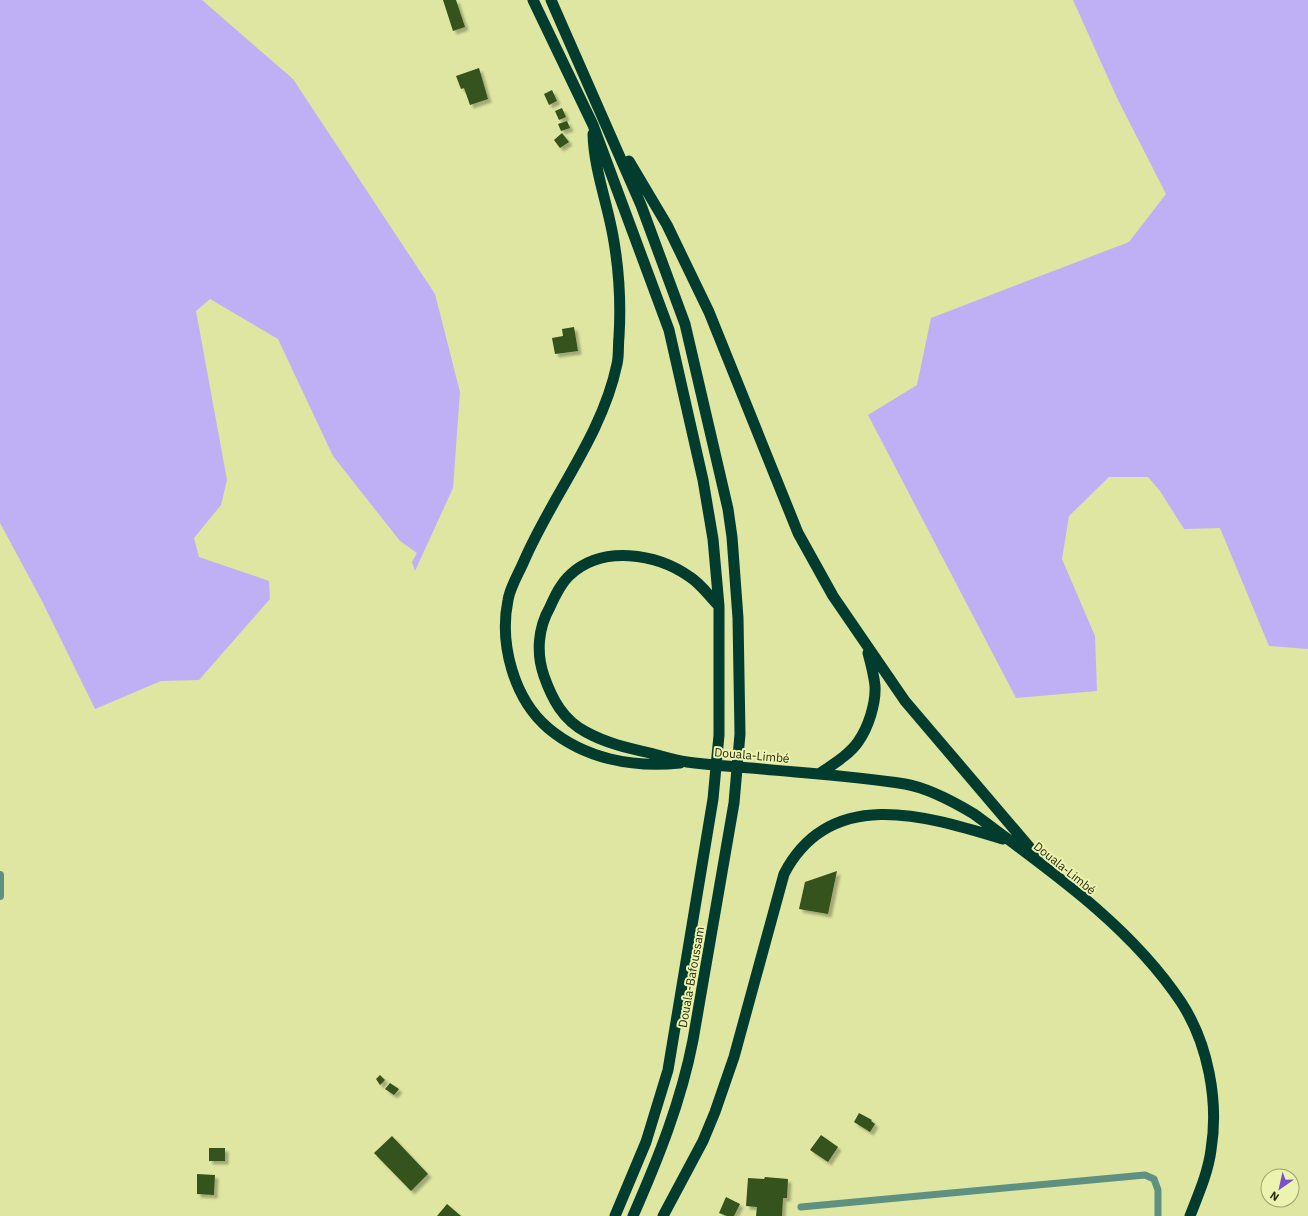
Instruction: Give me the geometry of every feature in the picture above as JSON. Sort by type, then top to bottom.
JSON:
[{"type":"highway","name":"Douala-Bafoussam","points":[[533,0],[593,125],[669,330],[703,480],[712,539],[719,606],[719,735],[713,799],[668,1070],[646,1142],[615,1216]]},
{"type":"highway","points":[[552,0],[607,125],[667,225],[709,312],[798,533],[833,596],[905,701],[1053,875]]},
{"type":"highway","points":[[593,125],[593,149],[613,237],[620,308],[618,363],[605,408],[579,459],[533,540],[508,599],[506,623],[507,651],[516,680],[531,710],[558,737],[597,756],[634,764],[655,765],[688,762]]},
{"type":"highway","name":"Douala-Bafoussam","points":[[607,125],[642,205],[685,324],[722,480],[733,544],[739,648],[740,734],[734,803],[687,1068],[673,1116],[633,1216]]},
{"type":"highway","points":[[688,762],[609,743],[584,731],[572,722],[566,717],[551,696],[542,670],[538,645],[544,617],[560,588],[570,575],[586,564],[604,558],[620,555],[634,556],[653,559],[674,567],[691,577],[719,606]]},
{"type":"highway","points":[[820,774],[841,759],[857,743],[869,718],[874,701],[875,687],[868,649]]},
{"type":"highway","name":"Douala-Limbé","points":[[688,762],[820,774],[908,785],[933,794],[958,804],[1011,842],[1121,932],[1163,977],[1182,1003],[1198,1034],[1210,1075],[1213,1114],[1211,1150],[1190,1216]]},
{"type":"highway","points":[[663,1216],[703,1141],[716,1112],[734,1057],[784,874],[791,861],[807,843],[823,831],[839,822],[863,815],[882,814],[913,816],[939,821],[1011,842]]},
{"type":"street","points":[[0,875],[0,896]]},
{"type":"lane","points":[[801,1207],[1146,1175],[1154,1179],[1158,1190],[1158,1216]]},
{"type":"shaded area","points":[[0,0],[202,0],[293,79],[435,294],[460,392],[453,488],[415,571],[412,562],[417,553],[400,541],[333,456],[278,339],[210,299],[196,311],[227,480],[221,505],[194,538],[199,557],[269,581],[270,599],[199,680],[161,681],[95,709],[42,601],[0,523]]},
{"type":"shaded area","points":[[1073,0],[1308,0],[1308,649],[1269,646],[1220,528],[1184,529],[1160,491],[1148,477],[1109,477],[1069,516],[1062,559],[1095,636],[1097,691],[1016,698],[868,415],[917,385],[931,318],[1129,242],[1166,194],[1118,100]]},
{"type":"building","points":[[443,0],[456,0],[465,27],[453,31]]},
{"type":"building","points":[[479,68],[488,99],[470,105],[464,88],[461,89],[456,76]]},
{"type":"building","points":[[552,90],[557,101],[549,105],[544,94]]},
{"type":"building","points":[[562,108],[566,117],[559,120],[555,111]]},
{"type":"building","points":[[567,121],[570,128],[561,131],[558,124]]},
{"type":"building","points":[[562,133],[569,142],[560,148],[554,140]]},
{"type":"building","points":[[574,327],[578,351],[555,354],[552,338],[563,336],[562,329]]},
{"type":"building","points":[[837,871],[828,914],[799,909],[805,882]]},
{"type":"building","points":[[380,1075],[385,1080],[380,1085],[376,1079]]},
{"type":"building","points":[[390,1083],[399,1089],[394,1095],[385,1089]]},
{"type":"building","points":[[859,1113],[872,1120],[871,1121],[875,1124],[870,1132],[854,1122]]},
{"type":"building","points":[[821,1135],[838,1147],[828,1162],[810,1150]]},
{"type":"building","points":[[392,1136],[428,1174],[411,1191],[374,1153]]},
{"type":"building","points":[[209,1148],[225,1148],[225,1161],[209,1161]]},
{"type":"building","points":[[197,1174],[215,1175],[214,1195],[197,1194]]},
{"type":"building","points":[[765,1177],[788,1179],[787,1198],[783,1198],[782,1216],[756,1216],[757,1207],[746,1206],[748,1178],[764,1179]]},
{"type":"building","points":[[726,1197],[740,1204],[734,1216],[727,1216],[719,1213]]},
{"type":"building","points":[[447,1204],[461,1216],[437,1216]]}]
